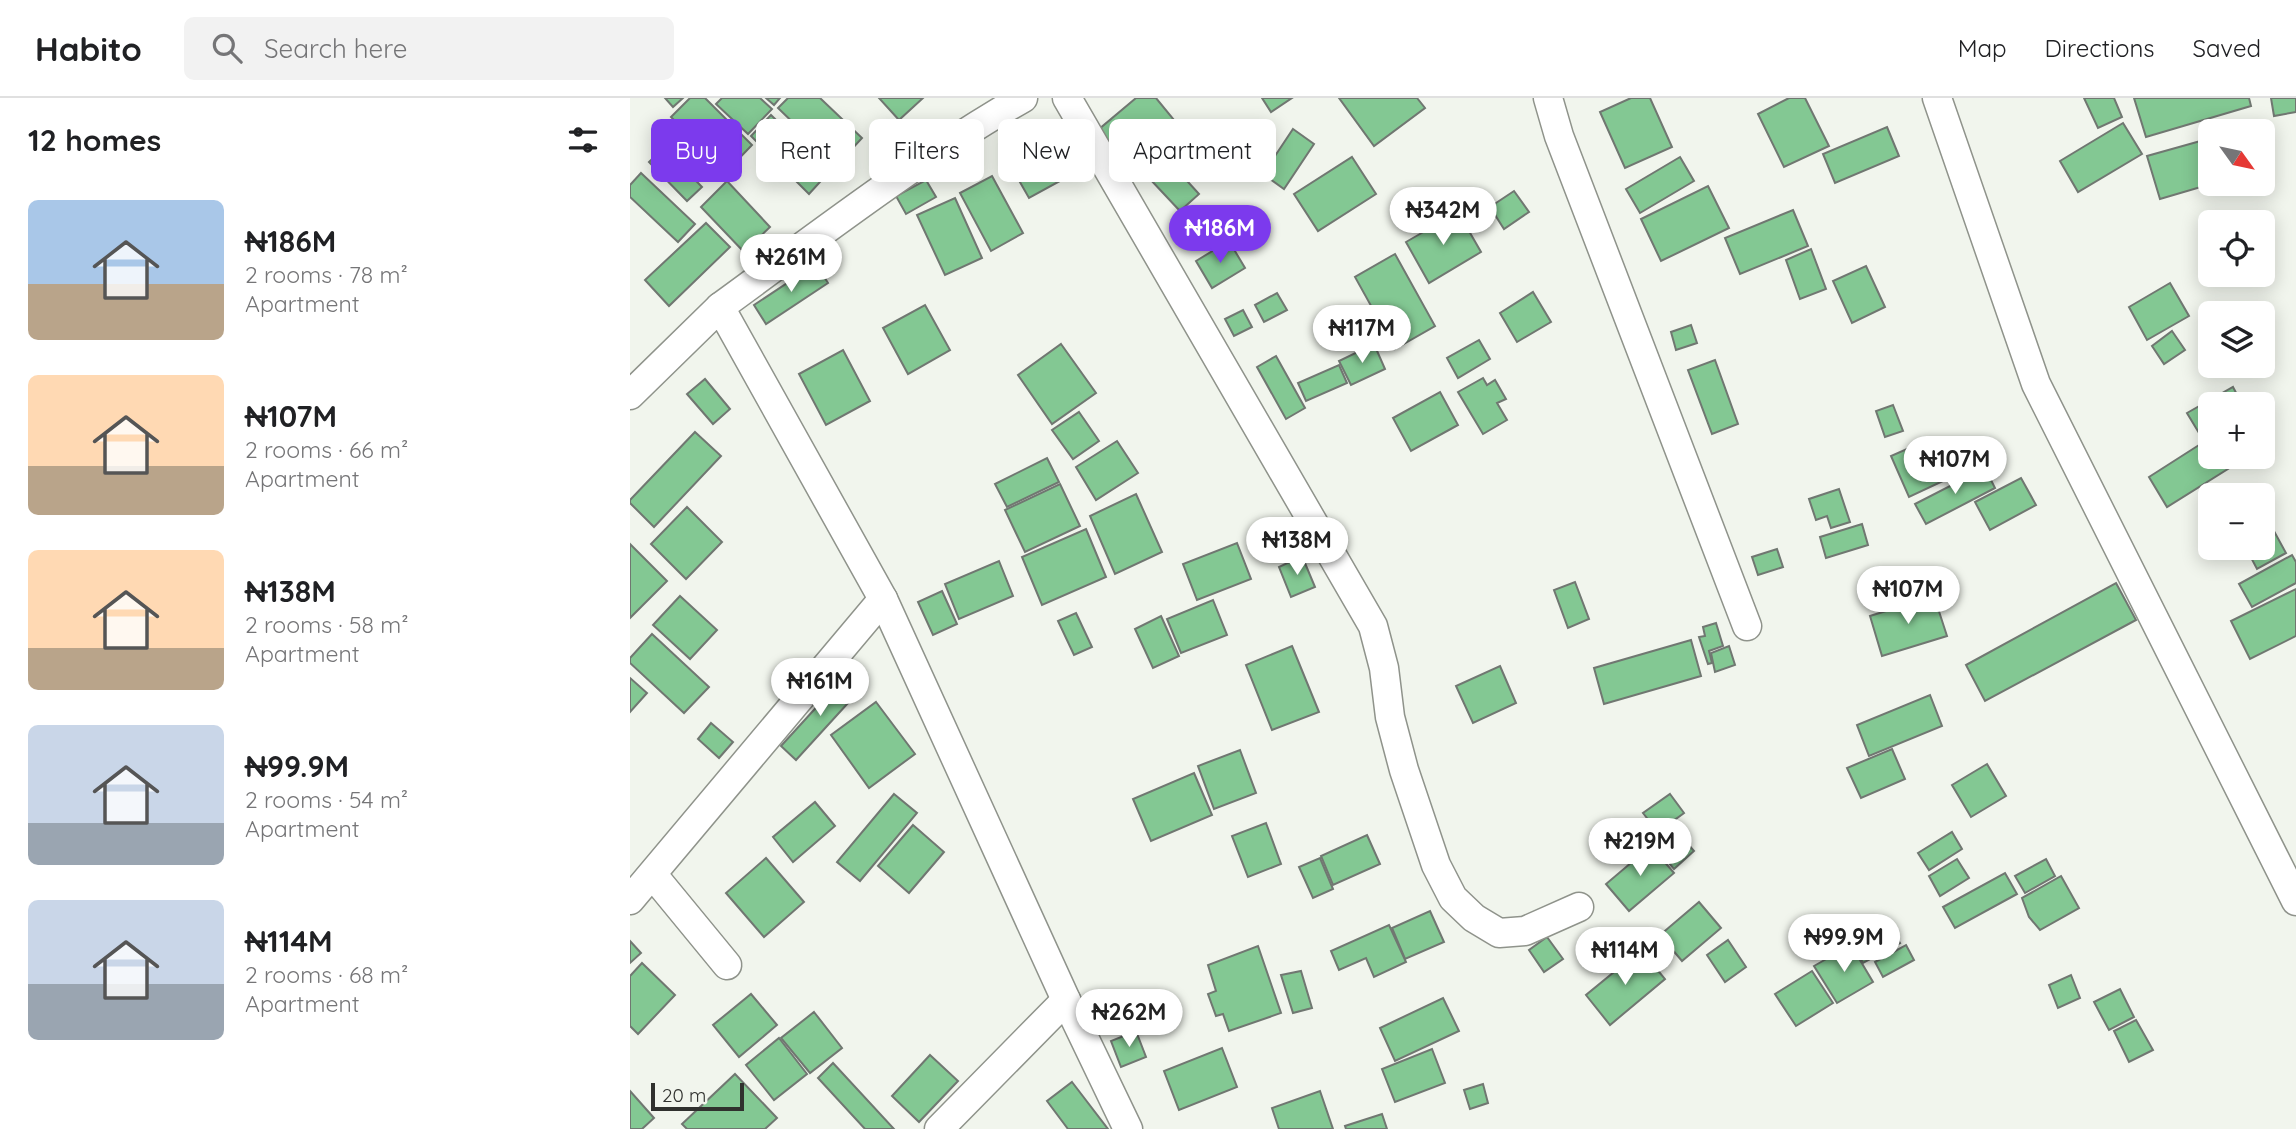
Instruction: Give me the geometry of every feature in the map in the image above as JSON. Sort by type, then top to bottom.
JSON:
[{"type":"street","points":[[630,395],[720,307],[912,169],[986,119],[1023,98]]},
{"type":"street","points":[[1067,98],[1373,626],[1384,668],[1390,717],[1404,770],[1436,865],[1453,898],[1475,918],[1499,933],[1525,931],[1579,907]]},
{"type":"street","points":[[1548,98],[1559,136],[1747,626]]},
{"type":"street","points":[[1937,98],[2036,384],[2296,901]]},
{"type":"street","points":[[720,307],[883,599],[1066,1000],[1128,1129]]},
{"type":"street","points":[[630,900],[883,599]]},
{"type":"street","points":[[653,875],[727,965]]},
{"type":"street","points":[[939,1129],[1066,1000]]},
{"type":"building","points":[[665,98],[683,98],[673,107]]},
{"type":"building","points":[[690,98],[705,98],[726,119],[673,119],[671,117]]},
{"type":"building","points":[[722,98],[760,98],[772,109],[762,119],[756,119],[756,126],[748,134],[742,128],[742,119],[732,119],[716,104]]},
{"type":"building","points":[[766,98],[780,98],[774,105]]},
{"type":"building","points":[[788,98],[820,98],[842,119],[789,119],[778,108]]},
{"type":"building","points":[[879,98],[923,98],[900,119]]},
{"type":"building","points":[[1136,98],[1156,98],[1173,119],[1111,119]]},
{"type":"building","points":[[1262,98],[1292,98],[1271,112]]},
{"type":"building","points":[[1339,98],[1417,98],[1425,108],[1374,146]]},
{"type":"building","points":[[1631,98],[1650,98],[1672,147],[1625,168],[1600,112]]},
{"type":"building","points":[[1789,98],[1805,98],[1829,146],[1784,167],[1758,114]]},
{"type":"building","points":[[2084,98],[2114,98],[2122,117],[2098,128]]},
{"type":"building","points":[[2134,98],[2249,98],[2251,106],[2207,119],[2198,119],[2198,122],[2146,137]]},
{"type":"building","points":[[2271,98],[2296,98],[2296,112],[2274,116]]},
{"type":"building","points":[[1109,121],[1109,143],[1098,130]]},
{"type":"building","points":[[2123,123],[2142,154],[2078,192],[2060,161]]},
{"type":"building","points":[[1887,127],[1899,156],[1835,183],[1823,154]]},
{"type":"building","points":[[1293,129],[1314,144],[1284,189],[1274,182],[1276,154]]},
{"type":"building","points":[[855,131],[862,138],[855,146]]},
{"type":"building","points":[[742,135],[752,145],[742,155]]},
{"type":"building","points":[[2198,142],[2198,188],[2160,199],[2147,156]]},
{"type":"building","points":[[1352,157],[1376,194],[1318,231],[1294,194]]},
{"type":"building","points":[[1680,157],[1694,181],[1640,213],[1626,189]]},
{"type":"building","points":[[641,173],[695,224],[678,242],[630,197],[630,185]]},
{"type":"building","points":[[992,176],[1023,233],[991,251],[960,193]]},
{"type":"building","points":[[668,182],[697,182],[702,187],[687,201]]},
{"type":"building","points":[[728,182],[770,227],[744,252],[701,207]]},
{"type":"building","points":[[797,182],[820,182],[809,194]]},
{"type":"building","points":[[927,182],[936,197],[906,214],[896,196]]},
{"type":"building","points":[[1020,182],[1058,182],[1029,198]]},
{"type":"building","points":[[1153,182],[1188,182],[1199,194],[1180,211]]},
{"type":"building","points":[[1708,186],[1729,228],[1661,261],[1641,219]]},
{"type":"building","points":[[1514,191],[1529,212],[1504,229],[1490,207]]},
{"type":"building","points":[[955,198],[982,258],[945,275],[917,215]]},
{"type":"building","points":[[1793,210],[1808,246],[1740,274],[1725,238]]},
{"type":"building","points":[[1458,212],[1481,252],[1429,283],[1406,242]]},
{"type":"building","points":[[706,223],[730,247],[669,306],[645,280]]},
{"type":"building","points":[[1229,241],[1245,268],[1212,288],[1196,261]]},
{"type":"building","points":[[1811,249],[1826,289],[1800,299],[1786,260]]},
{"type":"building","points":[[1395,254],[1435,326],[1395,349],[1355,277]]},
{"type":"building","points":[[816,264],[828,283],[766,324],[754,305]]},
{"type":"building","points":[[1866,266],[1885,307],[1852,323],[1833,281]]},
{"type":"building","points":[[2170,283],[2189,316],[2147,340],[2129,307]]},
{"type":"building","points":[[1533,292],[1551,322],[1517,342],[1500,313]]},
{"type":"building","points":[[1277,293],[1287,310],[1264,322],[1255,305]]},
{"type":"building","points":[[925,305],[950,350],[908,374],[883,328]]},
{"type":"building","points":[[1243,310],[1252,327],[1234,336],[1225,319]]},
{"type":"building","points":[[1691,325],[1697,343],[1676,350],[1671,332]]},
{"type":"building","points":[[2172,331],[2185,350],[2164,364],[2152,346]]},
{"type":"building","points":[[1479,340],[1490,359],[1458,378],[1447,358]]},
{"type":"building","points":[[1061,344],[1096,393],[1052,424],[1018,375]]},
{"type":"building","points":[[1374,344],[1385,369],[1351,385],[1339,361]]},
{"type":"building","points":[[843,350],[870,401],[826,425],[799,374]]},
{"type":"building","points":[[1276,356],[1305,408],[1286,419],[1257,367]]},
{"type":"building","points":[[1715,360],[1738,424],[1712,434],[1688,370]]},
{"type":"building","points":[[1339,365],[1347,383],[1306,401],[1298,383]]},
{"type":"building","points":[[1483,378],[1487,385],[1495,380],[1506,399],[1497,403],[1507,420],[1483,434],[1458,392]]},
{"type":"building","points":[[705,379],[730,409],[713,424],[687,394]]},
{"type":"building","points":[[1440,392],[1458,425],[1411,451],[1393,418]]},
{"type":"building","points":[[1893,405],[1903,431],[1885,437],[1876,411]]},
{"type":"building","points":[[2198,407],[2198,431],[2187,413]]},
{"type":"building","points":[[1079,412],[1099,441],[1073,459],[1052,430]]},
{"type":"building","points":[[695,432],[721,456],[654,527],[630,500]]},
{"type":"building","points":[[1117,441],[1138,473],[1096,500],[1076,467]]},
{"type":"building","points":[[1925,441],[1943,481],[1909,497],[1891,456]]},
{"type":"building","points":[[2198,446],[2198,469],[2228,469],[2205,483],[2198,483],[2198,488],[2167,507],[2149,477]]},
{"type":"building","points":[[1047,458],[1059,482],[1007,507],[995,484]]},
{"type":"building","points":[[1985,468],[1995,488],[1926,524],[1915,504]]},
{"type":"building","points":[[2021,478],[2036,505],[1990,530],[1975,502]]},
{"type":"building","points":[[1060,484],[1080,526],[1025,552],[1005,510]]},
{"type":"building","points":[[1839,489],[1850,522],[1831,528],[1827,516],[1816,520],[1809,499]]},
{"type":"building","points":[[1136,494],[1162,552],[1115,574],[1090,516]]},
{"type":"building","points":[[687,507],[722,542],[686,579],[651,544]]},
{"type":"building","points":[[1862,524],[1868,545],[1826,558],[1820,537]]},
{"type":"building","points":[[1086,529],[1106,577],[1042,605],[1022,557]]},
{"type":"building","points":[[2275,533],[2286,553],[2275,559]]},
{"type":"building","points":[[1237,543],[1251,579],[1197,600],[1183,564]]},
{"type":"building","points":[[630,544],[667,581],[630,618]]},
{"type":"building","points":[[1777,549],[1783,567],[1758,575],[1752,557]]},
{"type":"building","points":[[2292,555],[2296,562],[2296,583],[2252,607],[2239,584]]},
{"type":"building","points":[[1302,556],[1315,587],[1291,597],[1279,567]]},
{"type":"building","points":[[2252,560],[2273,560],[2257,569]]},
{"type":"building","points":[[999,561],[1013,596],[959,619],[945,584]]},
{"type":"building","points":[[1575,582],[1589,619],[1568,628],[1554,590]]},
{"type":"building","points":[[2116,583],[2136,620],[1985,701],[1966,665]]},
{"type":"building","points":[[2296,589],[2296,636],[2250,659],[2231,621]]},
{"type":"building","points":[[942,591],[957,624],[933,635],[918,602]]},
{"type":"building","points":[[680,596],[717,630],[690,659],[653,625]]},
{"type":"building","points":[[1934,596],[1947,636],[1882,656],[1870,616]]},
{"type":"building","points":[[1213,600],[1227,635],[1181,653],[1167,619]]},
{"type":"building","points":[[1076,613],[1092,647],[1074,655],[1058,621]]},
{"type":"building","points":[[1161,616],[1179,656],[1153,668],[1135,629]]},
{"type":"building","points":[[1716,623],[1723,646],[1709,651],[1712,663],[1708,664],[1699,637],[1705,636],[1703,627]]},
{"type":"building","points":[[652,634],[709,687],[684,713],[630,663],[630,658]]},
{"type":"building","points":[[1691,640],[1701,676],[1604,704],[1594,668]]},
{"type":"building","points":[[1292,646],[1319,712],[1272,730],[1246,665]]},
{"type":"building","points":[[1729,646],[1735,665],[1715,672],[1711,653]]},
{"type":"building","points":[[1500,666],[1516,703],[1473,723],[1456,686]]},
{"type":"building","points":[[844,677],[859,691],[796,760],[781,746]]},
{"type":"building","points":[[630,678],[647,693],[630,712]]},
{"type":"building","points":[[1930,695],[1942,726],[1869,756],[1857,725]]},
{"type":"building","points":[[876,702],[915,754],[869,788],[831,735]]},
{"type":"building","points":[[711,723],[733,742],[719,758],[698,739]]},
{"type":"building","points":[[1892,749],[1905,779],[1861,798],[1847,768]]},
{"type":"building","points":[[1240,750],[1256,793],[1214,809],[1198,766]]},
{"type":"building","points":[[1987,764],[2006,796],[1971,817],[1952,785]]},
{"type":"building","points":[[1194,773],[1212,815],[1151,841],[1133,799]]},
{"type":"building","points":[[894,794],[917,813],[860,881],[837,862]]},
{"type":"building","points":[[1670,794],[1684,813],[1658,832],[1643,813]]},
{"type":"building","points":[[815,802],[835,826],[793,862],[773,837]]},
{"type":"building","points":[[1266,823],[1281,864],[1248,877],[1232,836]]},
{"type":"building","points":[[913,825],[944,852],[909,893],[878,866]]},
{"type":"building","points":[[1673,827],[1694,851],[1674,869],[1653,844]]},
{"type":"building","points":[[1952,832],[1962,849],[1929,870],[1918,853]]},
{"type":"building","points":[[1367,835],[1380,864],[1333,885],[1321,856]]},
{"type":"building","points":[[1651,846],[1674,873],[1629,911],[1606,884]]},
{"type":"building","points":[[766,858],[804,902],[764,937],[726,893]]},
{"type":"building","points":[[1320,858],[1333,889],[1313,898],[1299,867]]},
{"type":"building","points":[[1957,859],[1969,878],[1940,896],[1929,876]]},
{"type":"building","points":[[2046,859],[2055,876],[2025,893],[2015,876]]},
{"type":"building","points":[[2005,873],[2017,894],[1955,928],[1943,907]]},
{"type":"building","points":[[2061,876],[2079,908],[2040,930],[2029,917],[2022,898]]},
{"type":"building","points":[[1699,902],[1721,928],[1682,961],[1660,935]]},
{"type":"building","points":[[1430,911],[1444,942],[1405,959],[1392,928]]},
{"type":"building","points":[[1885,917],[1900,943],[1863,963],[1849,938]]},
{"type":"building","points":[[1389,925],[1406,962],[1374,977],[1366,958],[1339,970],[1331,951]]},
{"type":"building","points":[[1547,937],[1563,959],[1544,972],[1529,950]]},
{"type":"building","points":[[1728,940],[1746,967],[1725,982],[1707,955]]},
{"type":"building","points":[[630,941],[641,953],[630,963]]},
{"type":"building","points":[[1851,945],[1873,982],[1837,1003],[1814,966]]},
{"type":"building","points":[[1906,945],[1914,960],[1883,977],[1875,962]]},
{"type":"building","points":[[1258,946],[1281,1013],[1229,1031],[1223,1014],[1216,1016],[1208,994],[1216,991],[1208,965]]},
{"type":"building","points":[[1641,950],[1665,979],[1610,1025],[1586,995]]},
{"type":"building","points":[[642,963],[675,995],[638,1034],[630,1026],[630,976]]},
{"type":"building","points":[[1301,971],[1312,1008],[1293,1013],[1281,975]]},
{"type":"building","points":[[1812,971],[1833,1003],[1796,1026],[1775,994]]},
{"type":"building","points":[[2071,975],[2080,998],[2058,1008],[2049,985]]},
{"type":"building","points":[[2120,989],[2134,1017],[2109,1030],[2094,1002]]},
{"type":"building","points":[[751,994],[777,1025],[739,1057],[713,1025]]},
{"type":"building","points":[[1443,998],[1459,1031],[1395,1061],[1380,1028]]},
{"type":"building","points":[[814,1012],[842,1048],[810,1073],[781,1038]]},
{"type":"building","points":[[2136,1020],[2153,1050],[2129,1062],[2114,1031]]},
{"type":"building","points":[[1136,1031],[1146,1057],[1121,1067],[1111,1041]]},
{"type":"building","points":[[779,1038],[807,1074],[774,1100],[746,1065]]},
{"type":"building","points":[[1222,1048],[1237,1087],[1179,1110],[1164,1071]]},
{"type":"building","points":[[1432,1049],[1445,1083],[1395,1102],[1382,1069]]},
{"type":"building","points":[[930,1055],[958,1081],[919,1122],[892,1096]]},
{"type":"building","points":[[833,1063],[894,1129],[865,1129],[818,1078]]},
{"type":"building","points":[[735,1074],[777,1118],[765,1129],[687,1129],[682,1124]]},
{"type":"building","points":[[1072,1082],[1108,1129],[1068,1129],[1047,1101]]},
{"type":"building","points":[[1483,1084],[1488,1103],[1470,1109],[1464,1090]]},
{"type":"building","points":[[630,1091],[654,1118],[642,1129],[630,1129]]},
{"type":"building","points":[[1320,1091],[1333,1129],[1279,1129],[1272,1108]]},
{"type":"building","points":[[1382,1114],[1387,1129],[1346,1129],[1345,1126]]}]
